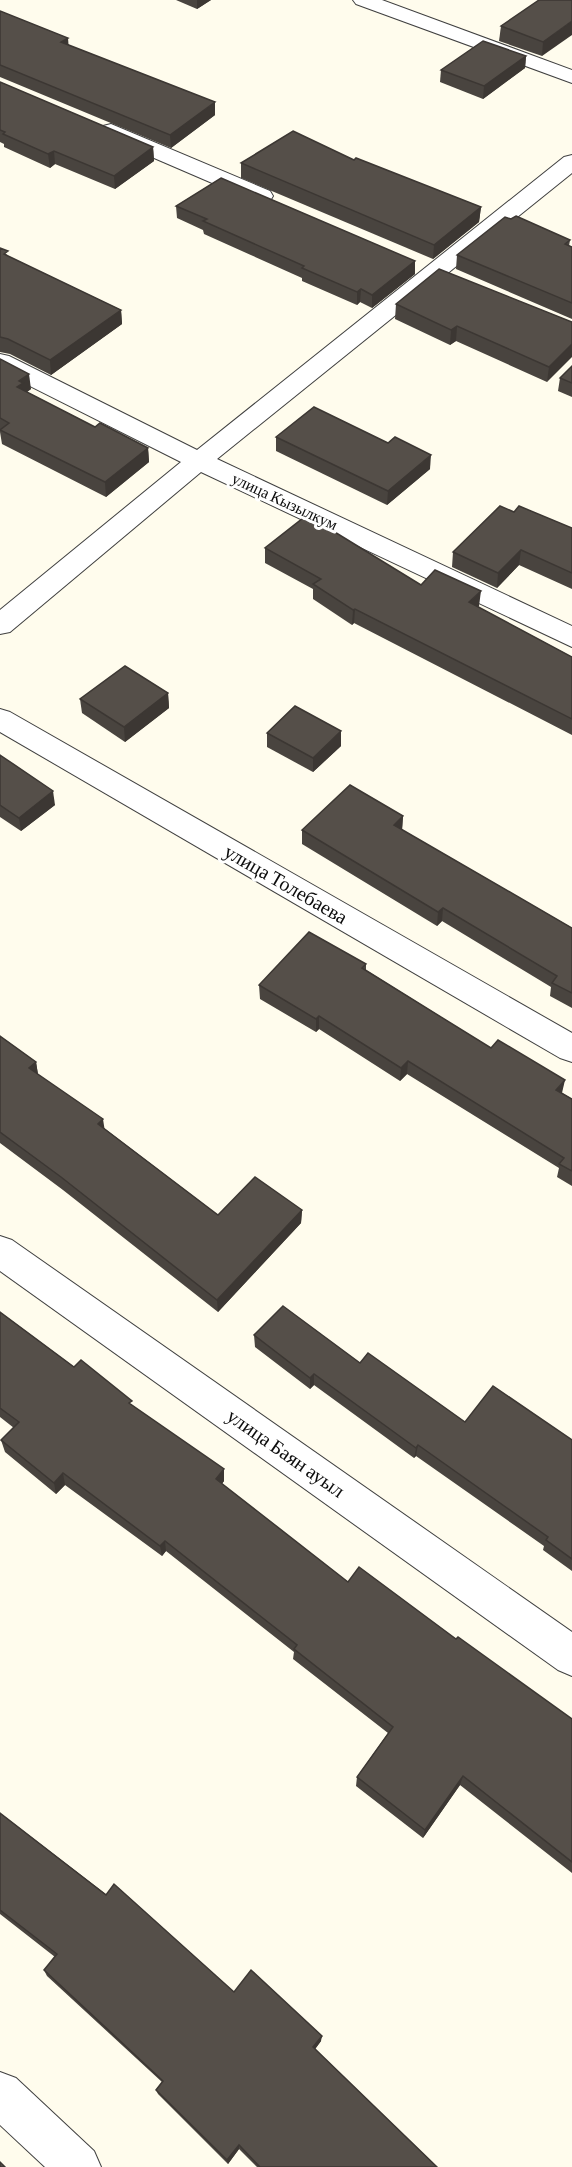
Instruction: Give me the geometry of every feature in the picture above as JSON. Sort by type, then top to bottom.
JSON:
[{"type":"street","points":[[363,0],[572,77]]},
{"type":"street","points":[[87,121],[284,206]]},
{"type":"street","points":[[0,625],[199,460],[425,267],[572,162]]},
{"type":"street","points":[[425,267],[460,282]]},
{"type":"street","name":"улица Кызылкум","points":[[0,361],[199,460],[572,638]]},
{"type":"street","name":"улица Толебаева","points":[[0,719],[572,1049]]},
{"type":"street","name":"улица Баян ауыл","points":[[0,1251],[572,1656]]},
{"type":"street","points":[[0,2094],[78,2167]]},
{"type":"building","points":[[539,0],[572,0],[572,21],[543,42],[501,26]]},
{"type":"building","points":[[0,11],[68,38],[61,42],[215,102],[170,135],[0,65]]},
{"type":"building","points":[[483,41],[526,56],[484,86],[441,70]]},
{"type":"building","points":[[0,82],[153,147],[114,176],[54,151],[48,154],[3,134],[5,132],[0,130]]},
{"type":"building","points":[[293,131],[354,160],[356,158],[481,207],[434,245],[241,163]]},
{"type":"building","points":[[221,178],[415,261],[372,295],[361,289],[357,292],[203,221],[207,219],[176,206]]},
{"type":"building","points":[[516,216],[570,240],[565,244],[572,247],[572,303],[457,255],[505,217],[511,219]]},
{"type":"building","points":[[0,248],[8,251],[4,254],[121,310],[50,360],[0,337]]},
{"type":"building","points":[[439,269],[572,322],[572,344],[549,367],[457,326],[451,330],[396,304]]},
{"type":"building","points":[[0,359],[29,374],[19,381],[23,383],[17,387],[95,427],[100,423],[148,448],[105,482],[0,430],[9,423],[0,418]]},
{"type":"building","points":[[572,366],[572,383],[560,378]]},
{"type":"building","points":[[314,407],[388,443],[395,437],[431,455],[388,491],[276,437]]},
{"type":"building","points":[[500,506],[514,512],[519,506],[572,528],[572,573],[521,550],[498,573],[453,552]]},
{"type":"building","points":[[307,515],[421,585],[435,570],[481,591],[469,602],[572,657],[572,719],[353,610],[313,584],[321,579],[265,548]]},
{"type":"building","points":[[125,666],[168,693],[124,727],[80,699]]},
{"type":"building","points":[[295,706],[341,731],[313,758],[267,733]]},
{"type":"building","points":[[0,755],[53,791],[19,818],[0,805]]},
{"type":"building","points":[[350,785],[403,816],[394,825],[572,928],[572,993],[552,983],[557,976],[443,908],[438,912],[302,830]]},
{"type":"building","points":[[309,932],[366,964],[362,968],[491,1048],[498,1040],[565,1080],[556,1090],[572,1099],[572,1171],[559,1164],[564,1158],[408,1061],[401,1068],[319,1016],[316,1019],[259,985]]},
{"type":"building","points":[[0,1036],[36,1062],[29,1068],[103,1119],[98,1124],[218,1215],[255,1177],[302,1210],[217,1300],[0,1132]]},
{"type":"building","points":[[283,1306],[360,1363],[368,1353],[465,1422],[493,1386],[572,1440],[572,1559],[546,1540],[548,1537],[418,1445],[416,1448],[314,1374],[310,1378],[254,1335]]},
{"type":"building","points":[[0,1312],[74,1367],[81,1360],[132,1401],[129,1403],[224,1469],[216,1479],[348,1582],[359,1567],[456,1639],[458,1637],[572,1719],[572,1862],[463,1776],[425,1830],[357,1777],[393,1727],[294,1649],[297,1645],[165,1541],[160,1546],[63,1473],[54,1483],[1,1440],[19,1422],[0,1408]]},
{"type":"building","points":[[0,1813],[106,1895],[114,1884],[234,1992],[251,1970],[322,2036],[313,2047],[437,2167],[260,2167],[239,2145],[227,2160],[156,2090],[163,2081],[44,1970],[57,1954],[0,1910]]}]
